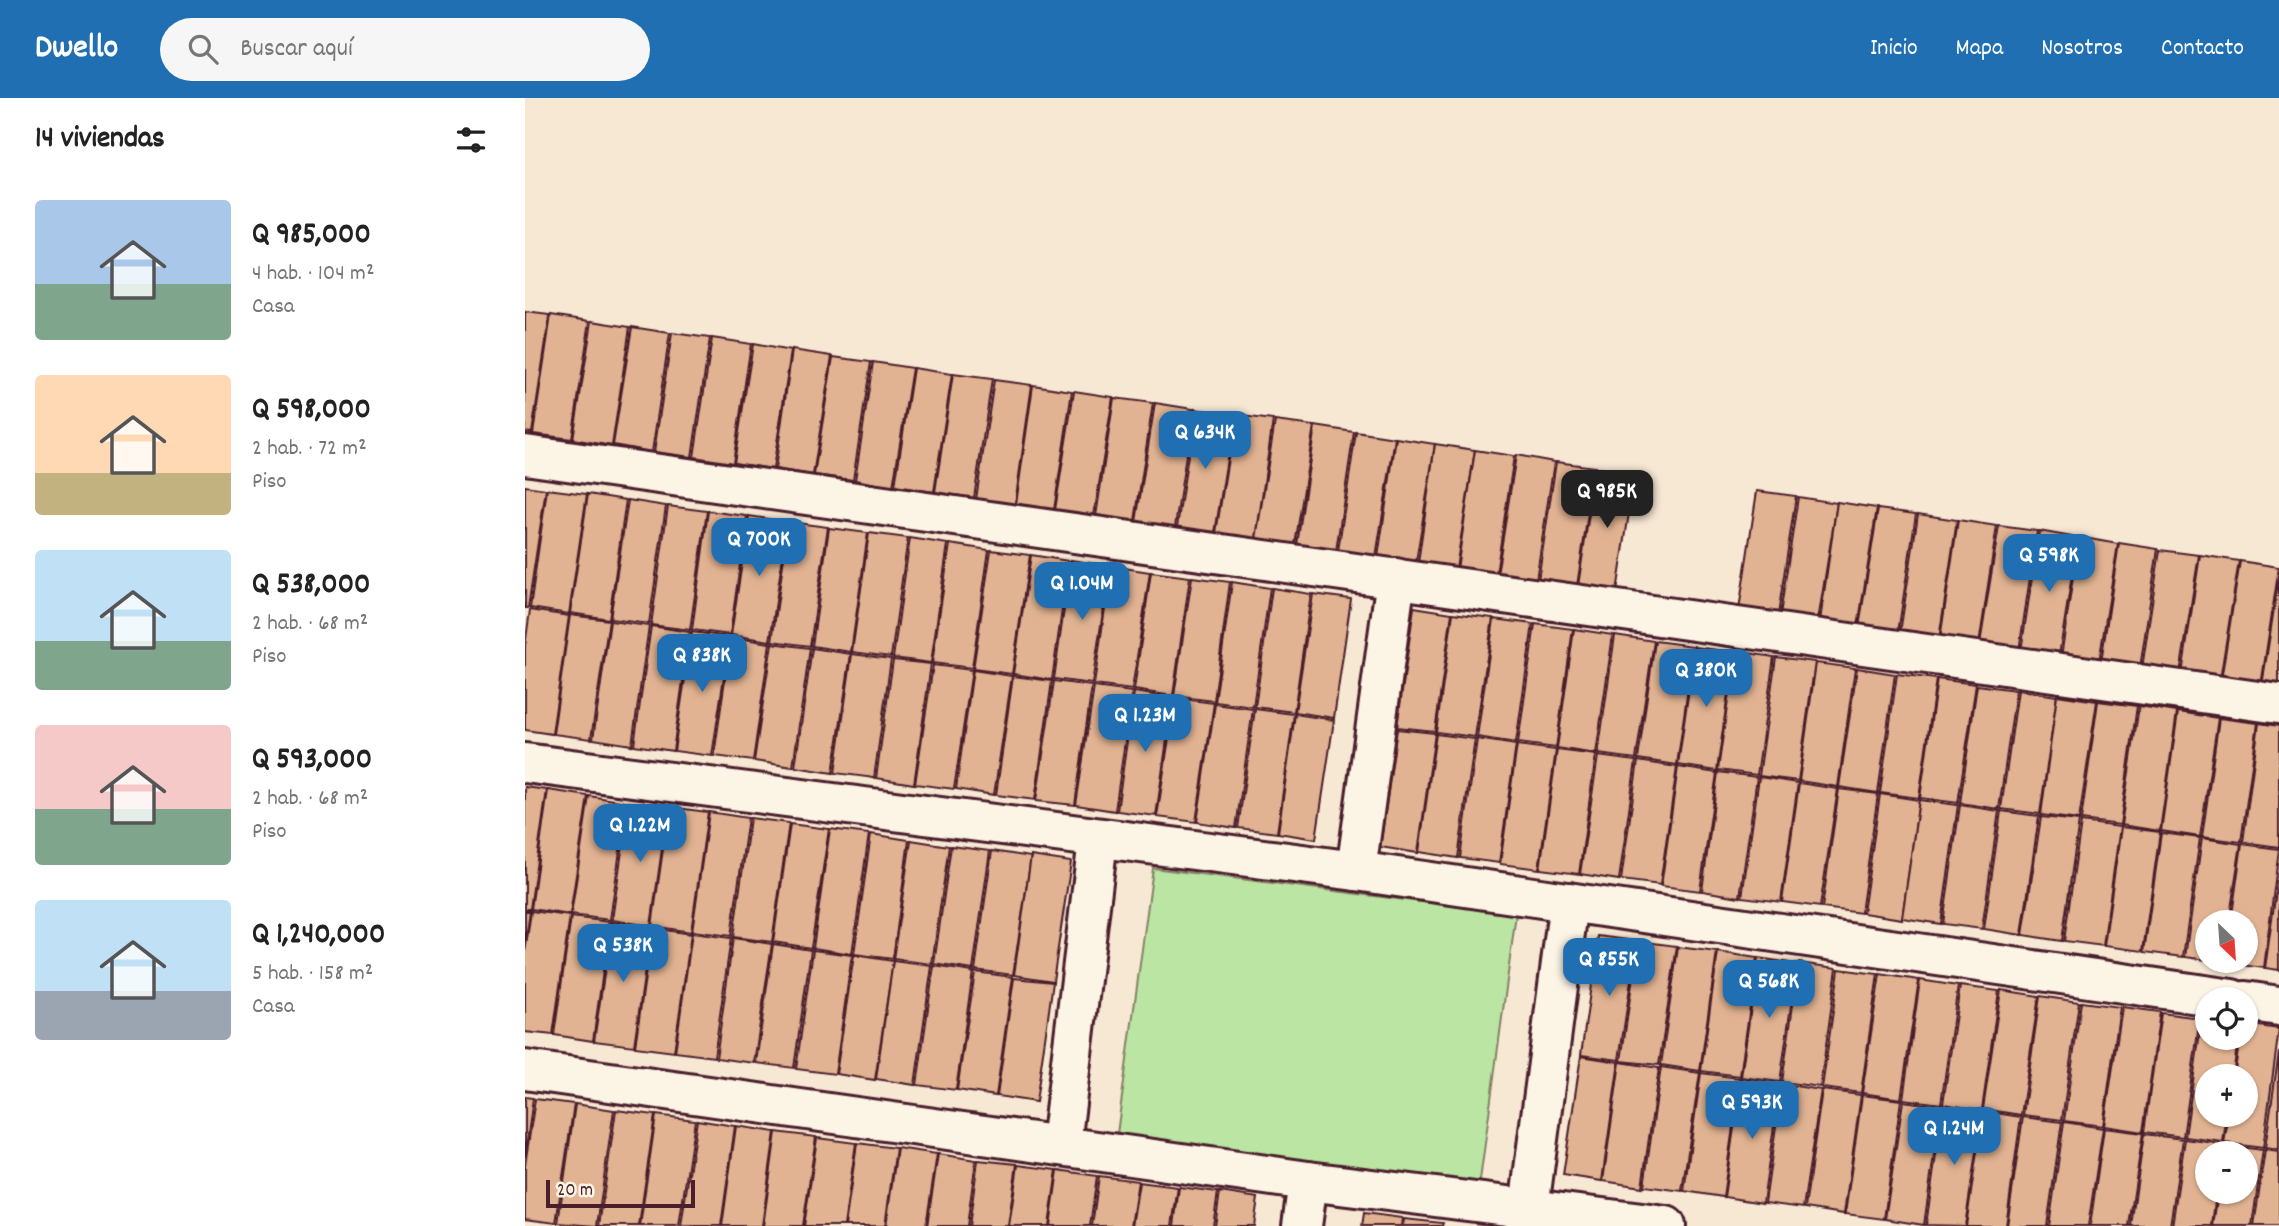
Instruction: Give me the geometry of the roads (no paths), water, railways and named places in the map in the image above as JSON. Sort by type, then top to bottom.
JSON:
[{"type":"street","points":[[525,455],[2279,704]]},
{"type":"street","points":[[1356,871],[1396,578]]},
{"type":"street","points":[[525,764],[1098,840],[1356,871],[2195,994]]},
{"type":"street","points":[[1061,1144],[1098,840]]},
{"type":"street","points":[[1529,1208],[1569,902]]},
{"type":"street","points":[[2258,1003],[2279,1006]]},
{"type":"street","points":[[525,1070],[1308,1181],[1666,1226]]},
{"type":"street","points":[[1302,1226],[1308,1181]]}]
